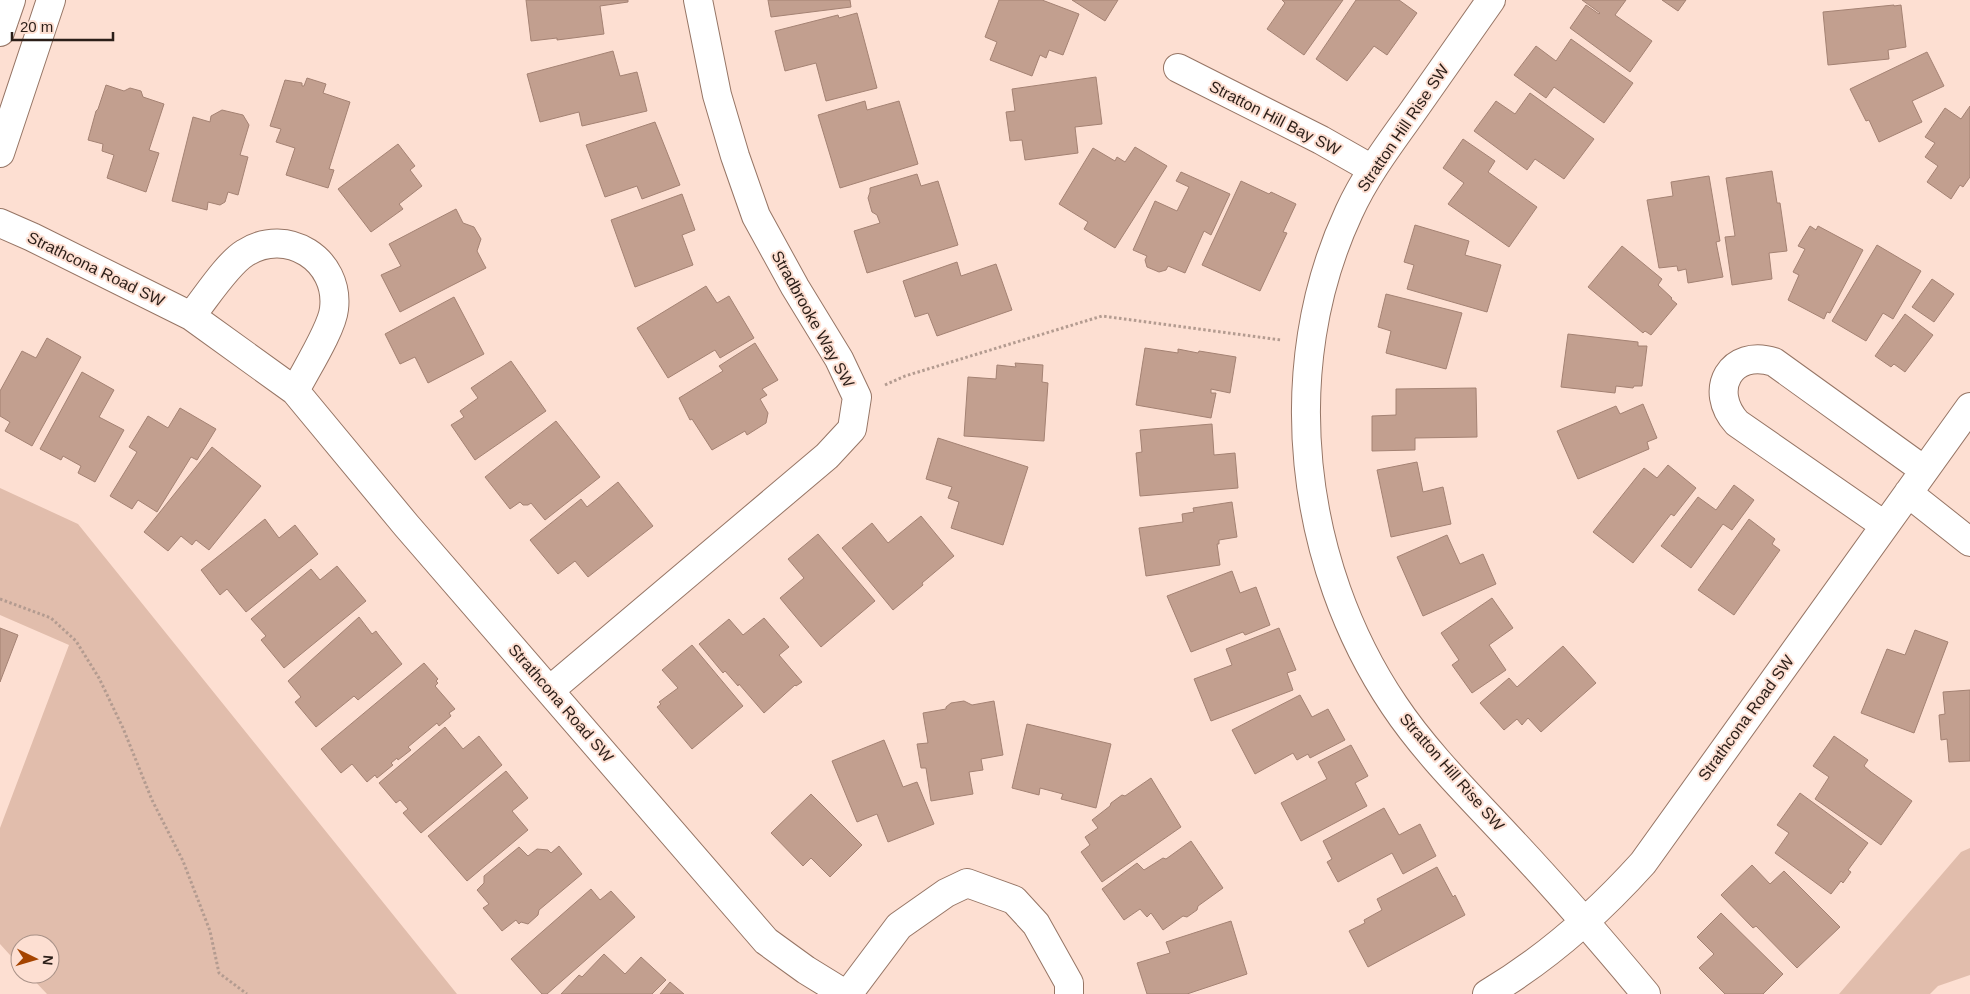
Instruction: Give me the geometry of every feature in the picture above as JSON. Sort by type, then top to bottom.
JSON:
[{"type":"street","points":[[0,32],[11,0]]},
{"type":"street","points":[[0,152],[51,0]]},
{"type":"street","name":"Stradbrooke Way SW","points":[[550,690],[827,456],[852,429],[857,397],[839,359],[756,216],[735,156],[717,95],[698,0]]},
{"type":"street","name":"Stratton Hill Rise SW","points":[[1491,0],[1372,169],[1349,212],[1331,258],[1317,305],[1311,344],[1306,402],[1308,450],[1313,497],[1322,542],[1335,587],[1352,630],[1384,689],[1418,738],[1586,922],[1646,994]]},
{"type":"street","name":"Stratton Hill Bay SW","points":[[1178,68],[1321,140],[1372,169]]},
{"type":"street","name":"Strathcona Road SW","points":[[0,223],[191,316],[295,391],[406,525],[766,941],[806,970],[846,994],[899,926],[946,893],[968,883],[1014,900],[1036,924],[1069,983],[1070,994]]},
{"type":"street","points":[[191,316],[232,264],[244,254],[257,247],[271,243],[286,244],[301,248],[314,256],[324,267],[331,280],[335,295],[334,310],[329,325],[295,391]]},
{"type":"street","points":[[1884,525],[1737,422],[1728,412],[1723,400],[1723,386],[1729,373],[1738,364],[1750,359],[1762,358],[1774,362],[1924,470]]},
{"type":"street","name":"Strathcona Road SW","points":[[1487,994],[1548,954],[1586,922],[1643,863],[1970,407]]},
{"type":"street","points":[[1908,493],[1970,542]]},
{"type":"path","points":[[857,397],[905,376],[1102,316],[1311,344]]},
{"type":"path","points":[[0,599],[51,618],[76,641],[99,678],[123,728],[152,800],[182,861],[210,931],[219,974],[247,994]]},
{"type":"shaded area","points":[[0,488],[78,524],[457,994],[47,994],[38,984],[60,984],[60,934],[10,934],[10,955],[0,944],[0,828],[69,645],[0,615]]},
{"type":"shaded area","points":[[1970,848],[1970,975],[1938,986],[1930,994],[1839,994],[1961,852]]},
{"type":"building","points":[[526,0],[628,0],[628,2],[600,6],[604,34],[531,41]]},
{"type":"building","points":[[768,0],[850,0],[851,7],[771,17]]},
{"type":"building","points":[[999,0],[1042,0],[1079,14],[1063,55],[1049,50],[1046,58],[1040,55],[1032,76],[990,60],[997,42],[985,37]]},
{"type":"building","points":[[1072,0],[1118,0],[1105,21]]},
{"type":"building","points":[[1282,0],[1343,0],[1304,55],[1267,29],[1285,3]]},
{"type":"building","points":[[1356,0],[1399,0],[1417,13],[1387,55],[1374,46],[1347,81],[1316,59]]},
{"type":"building","points":[[1582,0],[1626,0],[1615,15],[1652,41],[1630,72],[1570,28],[1586,5],[1600,13]]},
{"type":"building","points":[[1662,0],[1686,0],[1678,11]]},
{"type":"building","points":[[1901,5],[1906,47],[1888,50],[1889,59],[1828,65],[1823,12]]},
{"type":"building","points":[[857,13],[877,88],[826,101],[816,63],[785,71],[775,31],[838,15],[839,18]]},
{"type":"building","points":[[1571,39],[1633,83],[1604,123],[1554,87],[1546,98],[1514,75],[1536,46],[1556,61]]},
{"type":"building","points":[[613,51],[620,76],[637,72],[647,111],[582,126],[579,112],[540,122],[527,74]]},
{"type":"building","points":[[1927,52],[1944,86],[1912,101],[1922,122],[1879,142],[1869,120],[1866,121],[1850,89]]},
{"type":"building","points":[[1096,77],[1102,124],[1075,127],[1078,153],[1025,160],[1022,140],[1010,141],[1006,112],[1015,111],[1012,89]]},
{"type":"building","points":[[307,78],[326,84],[323,93],[350,102],[329,169],[334,170],[328,188],[286,175],[295,148],[276,142],[281,129],[270,126],[285,80],[302,83],[302,86],[304,86]]},
{"type":"building","points":[[106,85],[124,91],[130,88],[141,91],[143,97],[164,104],[149,150],[159,153],[146,192],[107,178],[114,155],[102,151],[103,144],[88,140]]},
{"type":"building","points":[[1530,93],[1594,139],[1564,179],[1535,159],[1527,170],[1474,131],[1496,101],[1515,114]]},
{"type":"building","points":[[865,101],[867,110],[899,101],[918,164],[840,188],[818,115]]},
{"type":"building","points":[[1970,106],[1970,177],[1963,187],[1960,185],[1951,199],[1927,182],[1938,166],[1925,157],[1935,143],[1925,137],[1945,108],[1961,119]]},
{"type":"building","points":[[222,110],[243,115],[249,125],[240,155],[248,157],[238,195],[228,192],[225,202],[220,205],[208,202],[207,210],[172,201],[193,117],[210,122],[211,116]]},
{"type":"building","points":[[655,122],[680,185],[642,199],[637,186],[605,197],[586,145]]},
{"type":"building","points":[[1463,139],[1495,161],[1488,172],[1537,207],[1509,247],[1448,204],[1464,183],[1443,168]]},
{"type":"building","points":[[398,144],[415,166],[410,170],[422,186],[399,204],[403,209],[371,232],[338,189]]},
{"type":"building","points":[[1135,147],[1167,166],[1115,248],[1084,229],[1088,222],[1059,204],[1093,148],[1115,161],[1117,157],[1125,162]]},
{"type":"building","points":[[1772,171],[1777,203],[1780,203],[1787,251],[1769,253],[1772,279],[1732,285],[1725,237],[1735,236],[1726,178]]},
{"type":"building","points":[[1181,172],[1230,194],[1211,235],[1204,231],[1185,273],[1168,266],[1166,270],[1159,272],[1147,267],[1145,260],[1147,256],[1133,250],[1155,201],[1177,211],[1189,187],[1176,181]]},
{"type":"building","points":[[917,174],[921,186],[938,181],[958,245],[867,273],[854,231],[880,223],[877,215],[872,212],[868,198],[870,188]]},
{"type":"building","points":[[1709,176],[1720,241],[1716,242],[1723,277],[1688,283],[1686,269],[1678,271],[1677,266],[1659,268],[1647,200],[1673,196],[1671,182]]},
{"type":"building","points":[[1241,181],[1296,204],[1283,232],[1287,233],[1260,291],[1202,265]]},
{"type":"building","points":[[682,194],[695,230],[682,235],[693,265],[635,287],[611,220]]},
{"type":"building","points":[[456,209],[463,223],[474,227],[481,239],[477,251],[486,268],[400,312],[381,275],[401,266],[389,244]]},
{"type":"building","points":[[1415,225],[1469,241],[1465,255],[1501,265],[1487,312],[1407,289],[1414,265],[1404,262]]},
{"type":"building","points":[[1810,226],[1816,230],[1818,226],[1863,250],[1830,313],[1827,312],[1824,319],[1788,300],[1799,275],[1793,272],[1805,249],[1798,246]]},
{"type":"building","points":[[1877,245],[1921,271],[1893,319],[1883,313],[1866,341],[1832,321]]},
{"type":"building","points":[[1622,246],[1662,279],[1658,285],[1677,304],[1651,335],[1645,331],[1643,333],[1588,287]]},
{"type":"building","points":[[957,262],[961,276],[996,264],[1012,310],[937,336],[928,313],[915,317],[903,281]]},
{"type":"building","points":[[1932,279],[1954,294],[1934,322],[1912,307]]},
{"type":"building","points":[[706,286],[717,303],[729,296],[754,338],[720,358],[715,350],[668,378],[637,328]]},
{"type":"building","points":[[1386,294],[1462,313],[1446,369],[1386,353],[1391,331],[1378,327]]},
{"type":"building","points":[[454,297],[484,354],[428,383],[415,357],[400,364],[385,334]]},
{"type":"building","points":[[1905,314],[1933,335],[1905,372],[1894,364],[1891,367],[1875,356]]},
{"type":"building","points":[[1568,334],[1638,342],[1638,346],[1647,346],[1642,386],[1634,386],[1633,388],[1616,386],[1615,393],[1561,387]]},
{"type":"building","points":[[47,338],[81,357],[32,446],[5,431],[10,422],[0,416],[0,391],[22,351],[36,358]]},
{"type":"building","points":[[755,343],[778,380],[762,389],[767,395],[760,399],[768,413],[766,423],[747,435],[745,431],[712,450],[692,419],[690,420],[679,398],[723,371],[719,366]]},
{"type":"building","points":[[1145,348],[1178,353],[1178,349],[1198,353],[1199,351],[1236,357],[1230,393],[1211,389],[1211,393],[1216,393],[1211,418],[1136,405]]},
{"type":"building","points":[[511,361],[546,411],[475,460],[451,425],[464,417],[460,411],[478,398],[471,388]]},
{"type":"building","points":[[1015,363],[1043,365],[1042,382],[1048,383],[1044,441],[964,436],[968,377],[996,379],[997,365],[1016,367]]},
{"type":"building","points":[[82,372],[114,390],[99,417],[124,430],[95,482],[78,473],[81,466],[63,456],[61,460],[40,449]]},
{"type":"building","points":[[1476,388],[1477,437],[1415,438],[1415,450],[1372,451],[1372,416],[1396,415],[1396,389]]},
{"type":"building","points":[[1643,404],[1657,438],[1647,442],[1649,449],[1578,479],[1557,431],[1616,406],[1620,414]]},
{"type":"building","points":[[180,408],[216,429],[197,460],[191,457],[157,512],[138,500],[132,509],[110,496],[137,452],[129,447],[148,416],[168,428]]},
{"type":"building","points":[[556,421],[600,477],[545,520],[531,503],[523,505],[520,502],[510,509],[485,477]]},
{"type":"building","points":[[1212,424],[1214,455],[1235,453],[1238,488],[1140,496],[1136,453],[1142,452],[1140,430]]},
{"type":"building","points":[[938,438],[1028,467],[1003,545],[951,528],[959,502],[948,498],[952,487],[926,479]]},
{"type":"building","points":[[212,447],[261,486],[209,550],[196,540],[192,545],[181,536],[168,551],[144,532]]},
{"type":"building","points":[[1417,462],[1423,492],[1443,487],[1451,524],[1391,537],[1377,470]]},
{"type":"building","points":[[1668,465],[1696,488],[1674,516],[1671,514],[1633,563],[1593,532],[1644,468],[1657,478]]},
{"type":"building","points":[[618,482],[653,526],[588,577],[575,561],[558,574],[530,540],[581,499],[587,507]]},
{"type":"building","points":[[1734,485],[1754,500],[1732,530],[1723,524],[1691,568],[1661,546],[1698,497],[1716,510]]},
{"type":"building","points":[[1232,502],[1237,537],[1219,540],[1219,544],[1217,544],[1220,565],[1146,576],[1139,528],[1183,522],[1182,514],[1194,512],[1193,508]]},
{"type":"building","points":[[921,516],[954,556],[893,610],[842,548],[872,523],[888,543]]},
{"type":"building","points":[[265,519],[279,538],[295,525],[318,554],[246,612],[227,589],[220,595],[201,570]]},
{"type":"building","points":[[1749,519],[1775,539],[1772,544],[1780,550],[1734,615],[1698,590]]},
{"type":"building","points":[[818,534],[875,601],[821,647],[780,598],[804,578],[788,559]]},
{"type":"building","points":[[1447,535],[1460,564],[1483,554],[1496,584],[1423,616],[1397,557]]},
{"type":"building","points":[[337,566],[366,601],[284,668],[261,640],[266,636],[251,619],[311,569],[320,580]]},
{"type":"building","points":[[1232,571],[1240,593],[1256,587],[1270,625],[1245,635],[1243,632],[1191,652],[1167,596]]},
{"type":"building","points":[[1492,598],[1513,628],[1489,645],[1506,670],[1472,693],[1452,665],[1459,660],[1441,633]]},
{"type":"building","points":[[359,617],[372,634],[376,631],[402,664],[358,700],[354,696],[316,727],[295,702],[301,697],[288,681]]},
{"type":"building","points":[[764,618],[789,647],[779,655],[802,682],[795,685],[764,713],[739,684],[738,686],[725,671],[723,673],[699,644],[729,619],[743,635]]},
{"type":"building","points":[[0,628],[18,635],[0,682]]},
{"type":"building","points":[[1279,628],[1296,670],[1287,673],[1293,690],[1211,721],[1194,679],[1232,665],[1226,649]]},
{"type":"building","points":[[1915,630],[1948,642],[1914,733],[1861,713],[1887,649],[1905,655]]},
{"type":"building","points":[[692,645],[743,706],[692,749],[657,707],[661,704],[659,702],[678,688],[662,670]]},
{"type":"building","points":[[1563,646],[1596,683],[1541,732],[1528,718],[1522,725],[1517,719],[1504,730],[1480,703],[1509,678],[1517,687]]},
{"type":"building","points":[[424,663],[438,679],[436,681],[438,683],[435,686],[455,709],[449,713],[451,716],[439,726],[437,723],[408,747],[411,750],[398,760],[397,758],[391,763],[393,765],[377,778],[375,775],[367,782],[352,764],[341,773],[321,749]]},
{"type":"building","points":[[1970,690],[1970,761],[1949,762],[1947,739],[1941,740],[1939,715],[1945,714],[1943,692]]},
{"type":"building","points":[[1300,695],[1312,717],[1328,709],[1345,740],[1310,758],[1308,754],[1297,760],[1293,753],[1255,774],[1232,730]]},
{"type":"building","points":[[964,701],[972,705],[994,701],[1003,755],[981,759],[983,770],[969,772],[973,794],[931,801],[926,768],[921,768],[917,744],[928,743],[923,713],[946,709],[951,703]]},
{"type":"building","points":[[1027,724],[1111,744],[1096,808],[1061,799],[1063,794],[1040,788],[1039,795],[1012,788]]},
{"type":"building","points":[[445,727],[463,749],[479,736],[502,765],[421,833],[403,813],[408,809],[400,800],[396,803],[379,783]]},
{"type":"building","points":[[1834,736],[1868,760],[1864,766],[1871,772],[1912,801],[1881,845],[1815,799],[1829,777],[1813,766]]},
{"type":"building","points":[[884,740],[903,787],[917,782],[934,824],[888,842],[877,814],[857,822],[832,761]]},
{"type":"building","points":[[1351,745],[1368,776],[1355,783],[1367,806],[1301,841],[1281,803],[1327,779],[1318,762]]},
{"type":"building","points":[[506,771],[528,798],[512,811],[528,830],[467,881],[428,836]]},
{"type":"building","points":[[1151,778],[1181,827],[1102,882],[1081,852],[1090,845],[1085,837],[1098,828],[1092,820],[1122,795],[1125,796]]},
{"type":"building","points":[[1800,793],[1868,843],[1848,870],[1851,872],[1831,894],[1775,853],[1789,833],[1777,825]]},
{"type":"building","points":[[811,794],[862,845],[830,877],[811,858],[803,866],[771,833]]},
{"type":"building","points":[[1384,808],[1399,835],[1420,824],[1436,856],[1403,874],[1392,853],[1338,882],[1327,862],[1332,859],[1323,841]]},
{"type":"building","points":[[1191,841],[1223,888],[1198,906],[1197,910],[1187,917],[1183,916],[1163,930],[1151,913],[1147,917],[1140,909],[1124,920],[1102,889],[1137,863],[1144,870],[1163,858],[1166,859]]},
{"type":"building","points":[[559,846],[582,874],[539,910],[538,915],[528,924],[521,922],[519,924],[516,920],[502,931],[483,908],[489,904],[477,890],[484,883],[484,876],[519,847],[528,856],[537,849],[548,850],[551,853]]},
{"type":"building","points":[[1752,865],[1770,884],[1784,871],[1840,927],[1797,968],[1756,926],[1753,928],[1721,895]]},
{"type":"building","points":[[1437,867],[1465,915],[1368,967],[1349,931],[1365,923],[1364,920],[1382,910],[1377,899]]},
{"type":"building","points":[[591,889],[600,900],[611,891],[635,917],[547,994],[542,994],[511,959]]},
{"type":"building","points":[[1721,913],[1783,974],[1763,994],[1725,994],[1699,968],[1714,954],[1697,937]]},
{"type":"building","points":[[1231,921],[1247,974],[1187,994],[1147,994],[1137,963],[1170,953],[1166,942]]},
{"type":"building","points":[[604,954],[625,974],[641,957],[666,980],[652,994],[561,994],[579,975],[582,977]]},
{"type":"building","points":[[670,982],[684,994],[660,994]]}]
